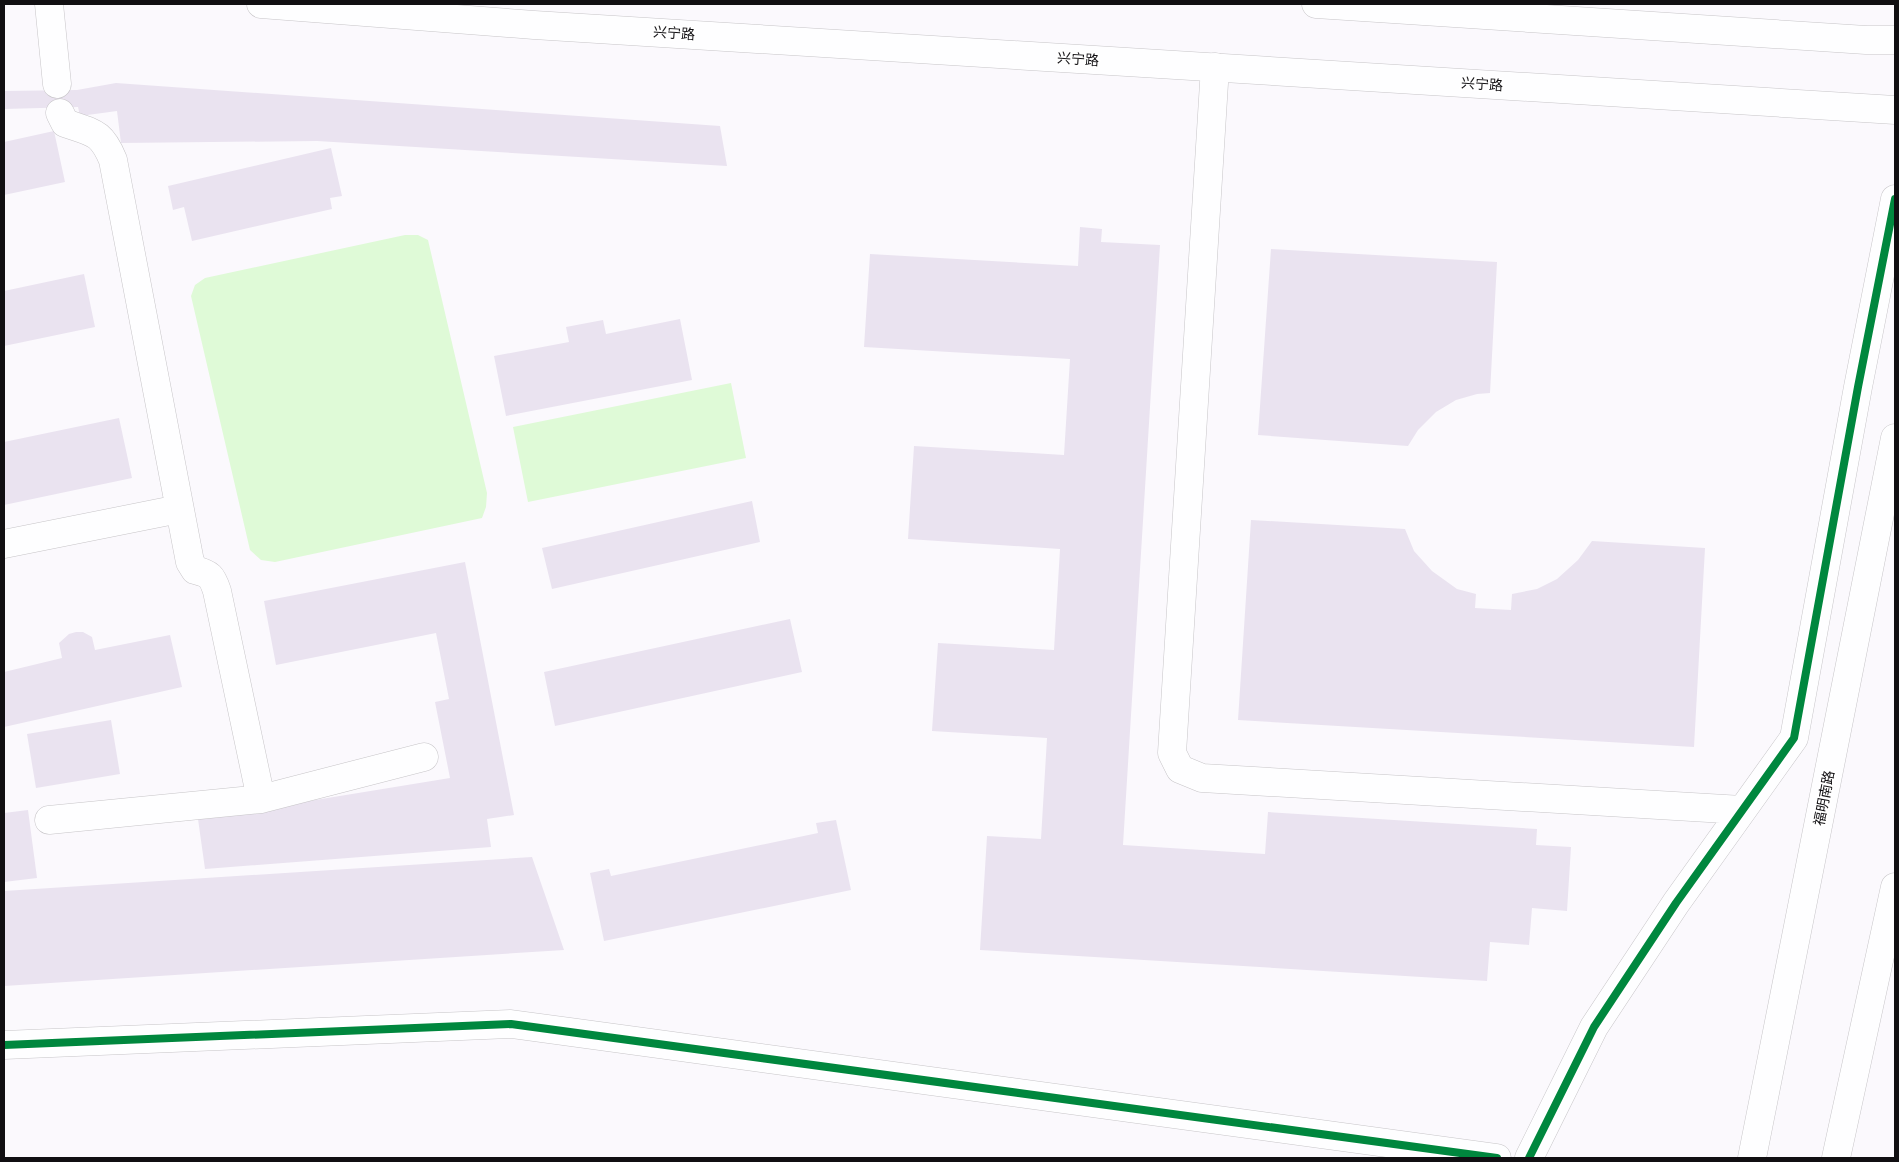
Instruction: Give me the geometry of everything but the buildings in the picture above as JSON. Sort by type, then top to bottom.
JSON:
[{"type":"main road","points":[[49,4],[57,84]]},
{"type":"main road","name":"兴宁路","points":[[261,4],[534,24],[1895,110]]},
{"type":"main road","points":[[1316,4],[1866,40],[1895,40]]},
{"type":"main road","points":[[1215,67],[1172,753],[1180,769],[1202,778],[1742,810]]},
{"type":"main road","points":[[60,113],[65,123],[98,135],[106,144],[113,160],[190,562],[195,570],[206,573],[213,578],[217,591],[261,799]]},
{"type":"main road","points":[[1529,1158],[1594,1027],[1676,903],[1794,738],[1858,387],[1895,199]]},
{"type":"main road","name":"福明南路","points":[[1752,1158],[1895,438]]},
{"type":"main road","points":[[4,544],[179,509]]},
{"type":"main road","points":[[49,820],[261,799],[424,757]]},
{"type":"main road","points":[[1836,1158],[1895,888]]},
{"type":"main road","points":[[4,1044],[512,1024],[1497,1158]]},
{"type":"green space","points":[[405,235],[418,235],[428,240],[487,493],[486,507],[482,518],[275,562],[261,560],[250,550],[191,296],[195,285],[205,278]]},
{"type":"green space","points":[[731,383],[746,458],[528,502],[513,427]]},
{"type":"cycle path","points":[[1529,1158],[1594,1027],[1676,903],[1794,738],[1858,387],[1895,199]]},
{"type":"cycle path","points":[[4,1045],[511,1024],[1497,1158]]}]
